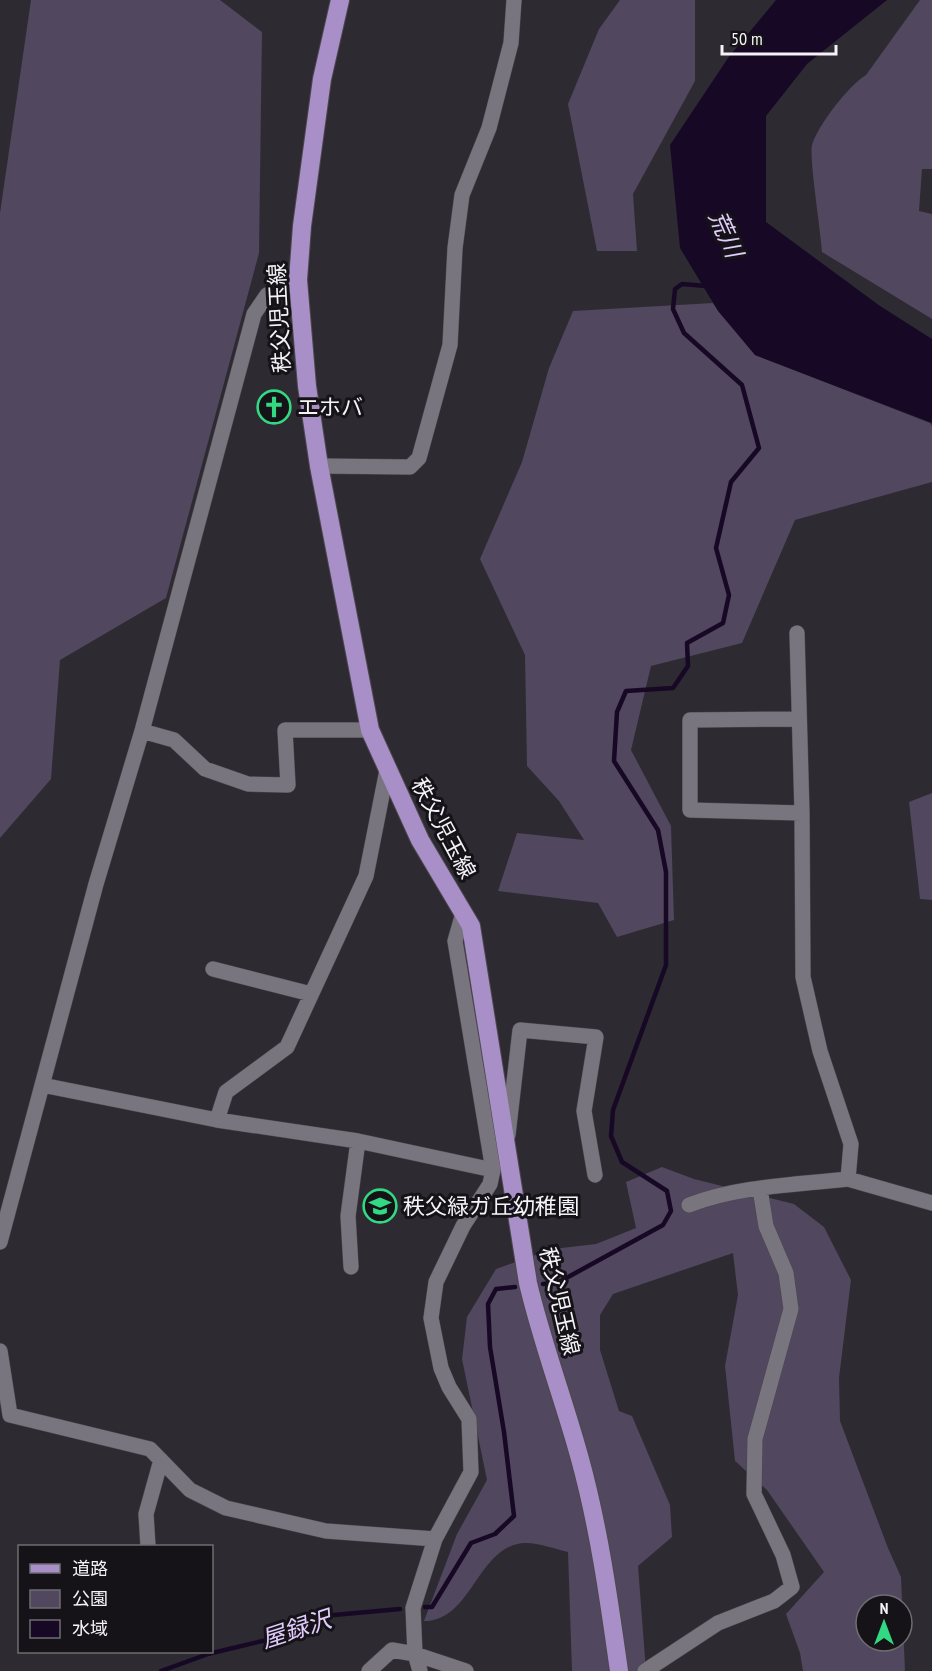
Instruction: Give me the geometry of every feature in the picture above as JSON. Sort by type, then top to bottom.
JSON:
[{"type":"main road","name":"秩父児玉線","points":[[340,0],[322,79],[302,226],[298,280],[307,386],[319,466],[370,730],[420,840],[471,926],[528,1283],[541,1337],[581,1460],[609,1599],[619,1671]]},
{"type":"street","points":[[319,466],[410,467],[419,458],[450,345],[454,248],[462,195],[489,128],[511,43],[514,0]]},
{"type":"street","points":[[0,1242],[96,884],[142,731],[254,314],[267,295],[298,280]]},
{"type":"street","points":[[797,633],[802,813],[803,977],[820,1050],[851,1144],[848,1179]]},
{"type":"street","points":[[799,719],[690,720],[690,810],[802,813]]},
{"type":"street","points":[[142,731],[174,740],[205,769],[248,784],[288,785],[285,730],[370,730]]},
{"type":"street","points":[[217,1120],[226,1092],[287,1047],[366,876],[387,770]]},
{"type":"street","points":[[420,1671],[415,1654],[413,1608],[435,1539],[471,1472],[469,1419],[449,1387],[441,1368],[431,1318],[436,1282],[463,1226],[490,1184],[493,1170],[455,941],[463,913]]},
{"type":"street","points":[[213,969],[311,994]]},
{"type":"street","points":[[507,1148],[520,1030],[596,1037],[584,1111],[595,1175]]},
{"type":"street","points":[[42,1085],[217,1120],[358,1141],[493,1170]]},
{"type":"street","points":[[351,1267],[348,1216],[358,1141]]},
{"type":"street","points":[[689,1205],[708,1197],[848,1179],[932,1203]]},
{"type":"street","points":[[645,1671],[718,1623],[774,1601],[792,1587],[783,1555],[754,1494],[755,1439],[791,1309],[786,1273],[766,1226],[760,1189]]},
{"type":"street","points":[[0,1351],[10,1415],[150,1449],[190,1490],[226,1508],[326,1531],[435,1539]]},
{"type":"street","points":[[148,1545],[146,1514],[161,1460]]},
{"type":"street","points":[[369,1671],[392,1650],[415,1654],[466,1671]]},
{"type":"green space","points":[[31,0],[220,0],[262,32],[259,253],[166,598],[60,660],[51,779],[0,838],[0,213]]},
{"type":"green space","points":[[620,0],[695,0],[695,81],[633,194],[637,251],[597,251],[568,104],[599,29]]},
{"type":"green space","points":[[920,0],[932,0],[932,169],[922,169],[919,211],[932,214],[932,319],[822,252],[812,153],[815,137],[827,117],[851,87],[866,75]]},
{"type":"green space","points":[[713,303],[755,355],[930,423],[932,426],[932,482],[795,520],[742,643],[651,666],[631,750],[671,826],[674,920],[617,937],[598,903],[498,891],[517,833],[584,840],[559,801],[527,766],[525,655],[480,559],[522,462],[549,368],[573,311]]},
{"type":"green space","points":[[932,793],[932,900],[920,899],[909,802]]},
{"type":"green space","points":[[662,1167],[694,1179],[794,1204],[824,1227],[851,1280],[839,1378],[840,1421],[901,1577],[902,1593],[854,1593],[854,1653],[904,1653],[905,1671],[803,1671],[800,1653],[786,1614],[824,1572],[767,1490],[735,1461],[725,1366],[738,1295],[733,1253],[613,1294],[600,1315],[600,1350],[619,1411],[632,1416],[670,1505],[672,1537],[638,1566],[646,1671],[572,1671],[568,1552],[542,1545],[526,1543],[510,1547],[496,1556],[454,1609],[440,1618],[424,1621],[457,1534],[487,1480],[462,1359],[467,1317],[496,1269],[553,1249],[596,1244],[636,1228],[626,1182]]},
{"type":"water","name":"荒川","points":[[776,0],[887,0],[807,64],[766,116],[766,222],[880,306],[932,339],[932,423],[755,355],[718,311],[680,248],[670,145],[728,58]]},
{"type":"waterway","points":[[543,1284],[559,1282],[663,1225],[671,1211],[667,1191],[622,1162],[611,1136],[613,1110],[666,965],[666,872],[658,830],[614,761],[617,712],[626,691],[673,688],[688,666],[687,643],[723,623],[729,595],[716,548],[731,482],[759,448],[742,385],[684,333],[673,309],[675,289],[682,284],[706,286]]},
{"type":"waterway","points":[[425,1607],[432,1607],[471,1543],[495,1534],[514,1516],[504,1432],[490,1347],[488,1304],[496,1289],[515,1287]]},
{"type":"waterway","name":"屋録沢","points":[[213,1653],[304,1631],[323,1616],[400,1609]]},
{"type":"waterway","name":"屋録沢","points":[[161,1671],[212,1653]]},
{"type":"place","name":"エホバ","points":[[274,407]]},
{"type":"place","name":"秩父緑ガ丘幼稚園","points":[[380,1206]]}]
